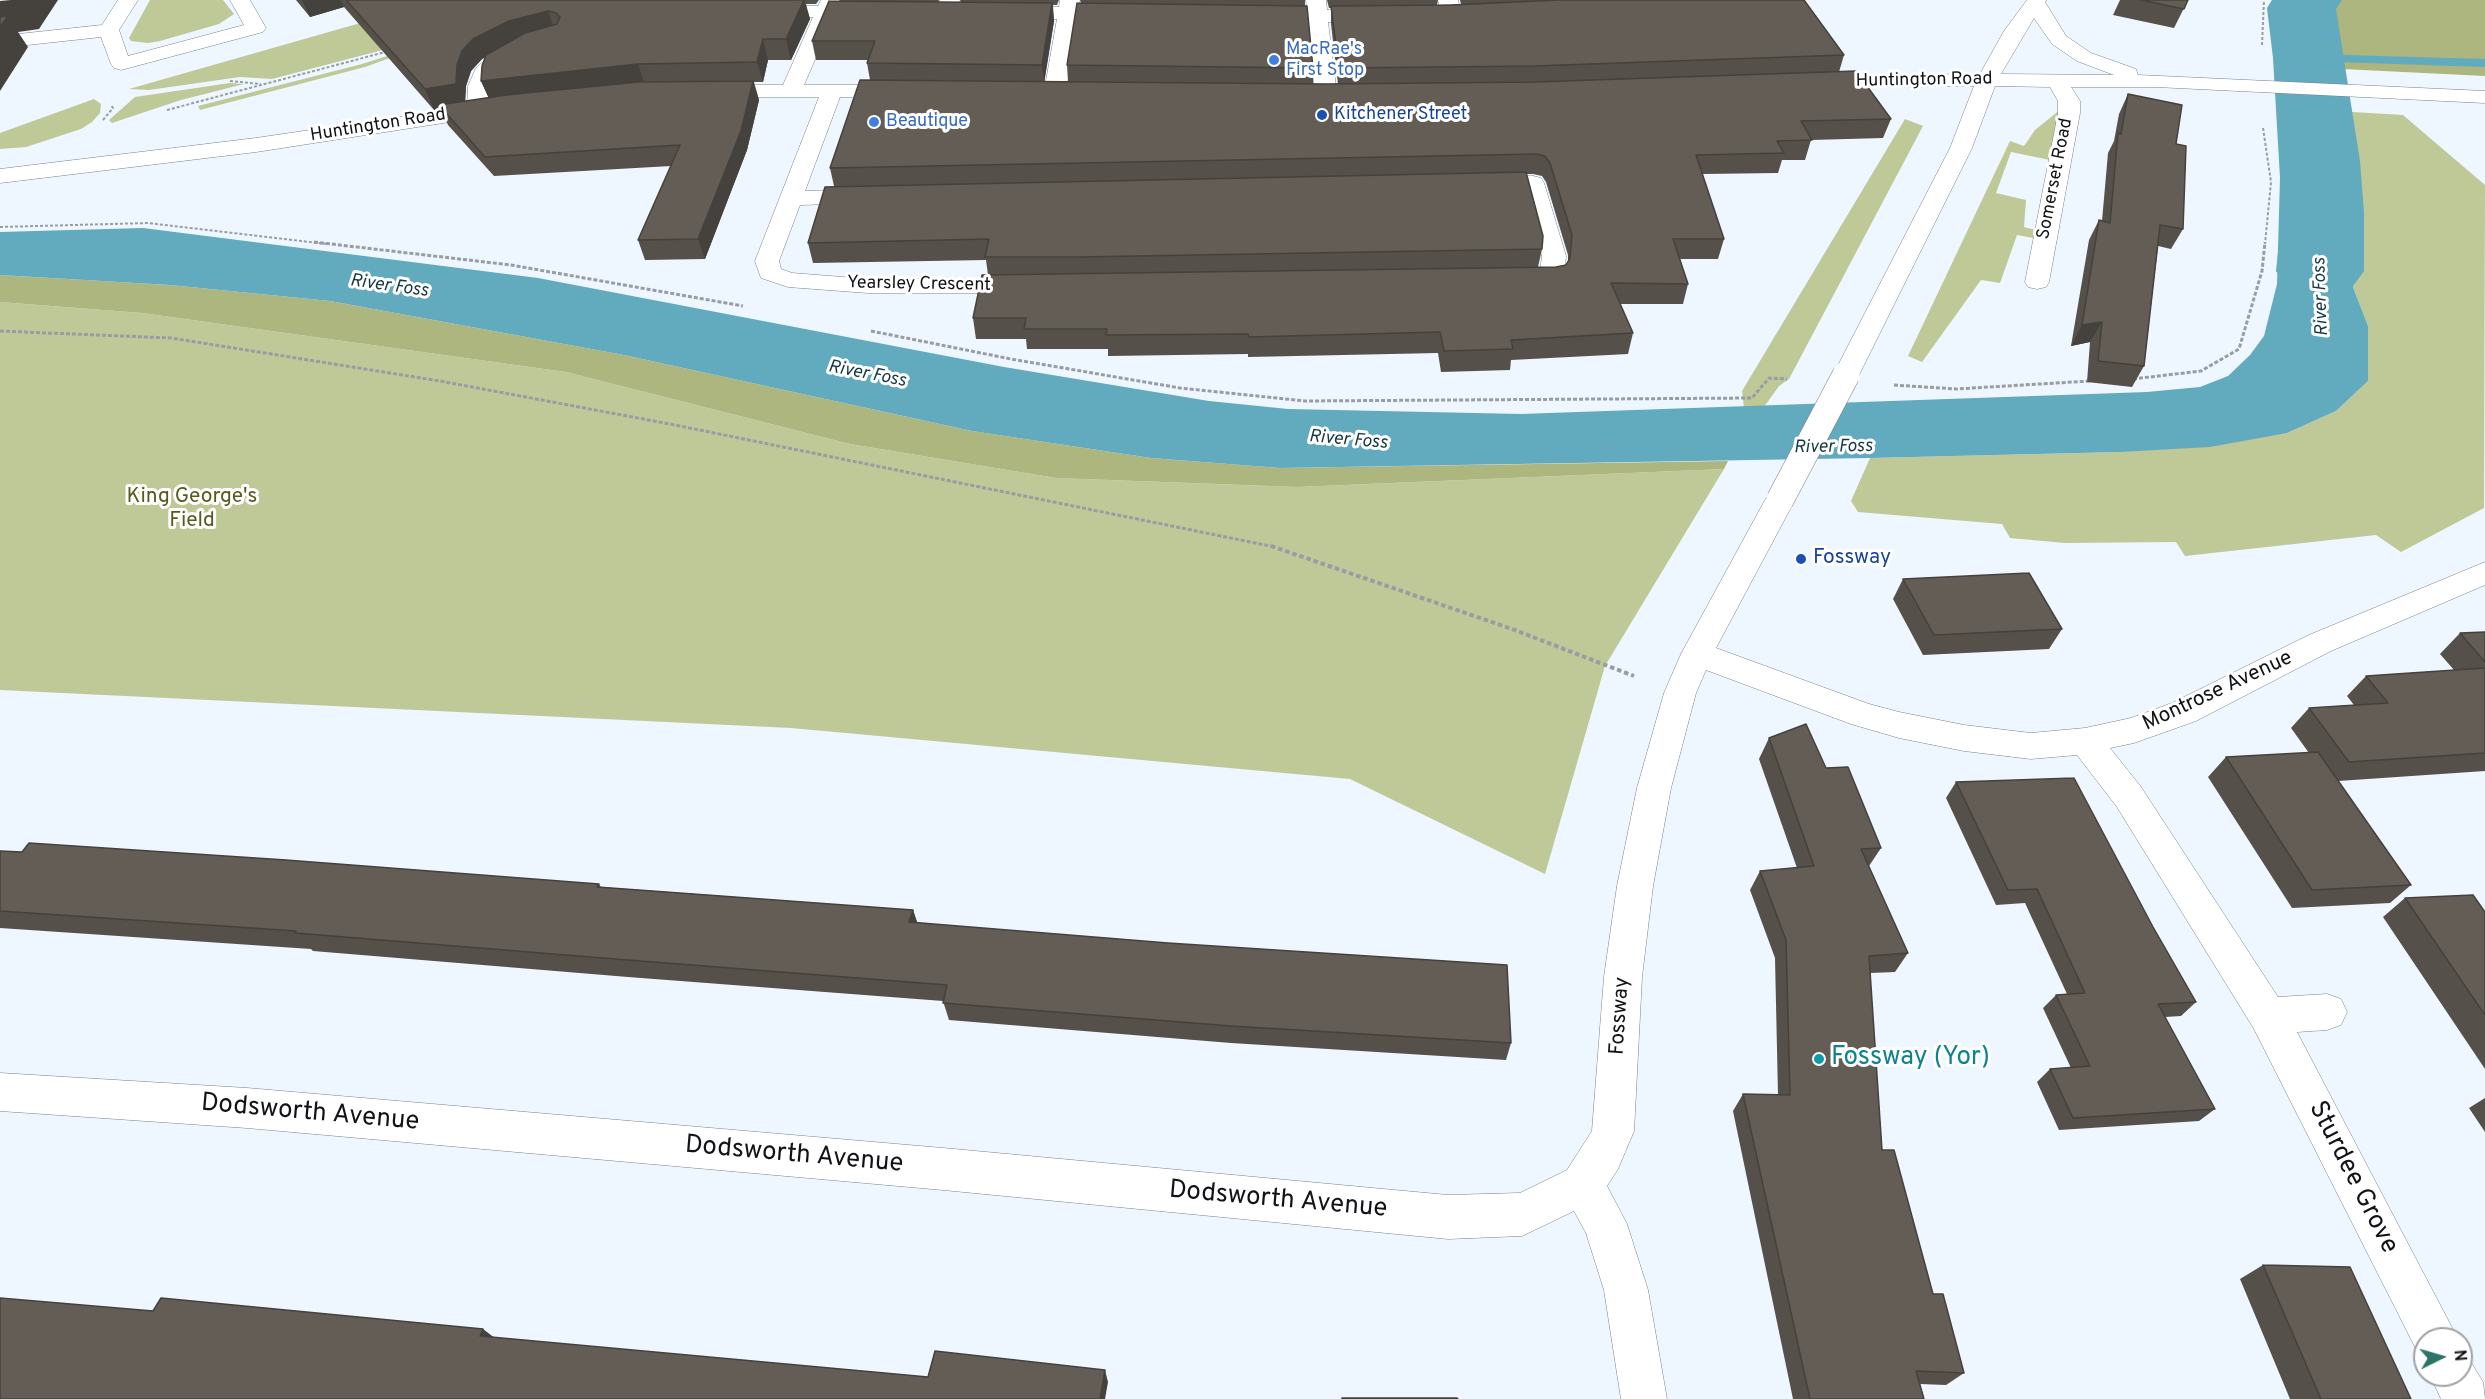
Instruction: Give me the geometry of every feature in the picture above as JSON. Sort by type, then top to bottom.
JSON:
[{"type":"street","points":[[109,30],[128,0]]},
{"type":"street","points":[[109,30],[121,64],[256,28],[240,0]]},
{"type":"street","points":[[706,0],[700,11],[828,6],[892,12]]},
{"type":"street","points":[[2036,1],[2049,27],[2059,40],[2073,50],[2099,63],[2156,81]]},
{"type":"street","name":"Fossway","points":[[1582,1185],[1603,1155],[1613,1131],[1623,977],[1635,886],[1653,788],[1680,693],[1697,654],[1846,375],[1961,148],[1987,80],[2014,31],[2036,1]]},
{"type":"street","points":[[791,90],[828,6]]},
{"type":"street","points":[[925,12],[949,6],[1068,7],[1136,14]]},
{"type":"street","points":[[1068,7],[1045,92],[1078,92]]},
{"type":"street","points":[[1316,8],[1326,95]]},
{"type":"street","points":[[1249,15],[1316,8],[1455,10]]},
{"type":"street","points":[[0,42],[109,30]]},
{"type":"street","points":[[477,111],[478,86],[483,72],[497,60],[535,45]]},
{"type":"street","name":"Huntington Road","points":[[1795,83],[1987,80],[2156,81],[2485,97]]},
{"type":"street","name":"Somerset Road","points":[[2037,282],[2069,113],[2069,101],[2056,80]]},
{"type":"street","name":"Yearsley Crescent","points":[[832,91],[767,261],[770,273],[788,280],[868,286],[1045,286]]},
{"type":"street","points":[[690,92],[923,91]]},
{"type":"street","points":[[1303,94],[1349,94]]},
{"type":"street","name":"Huntington Road","points":[[0,176],[256,145],[505,107]]},
{"type":"street","points":[[1462,185],[1533,183],[1554,256],[1552,278],[1493,279]]},
{"type":"street","points":[[790,198],[885,196]]},
{"type":"street","name":"Montrose Avenue","points":[[1697,654],[1863,716],[1899,725],[1964,738],[2031,746],[2085,741],[2134,730],[2184,712],[2320,644],[2485,573]]},
{"type":"street","name":"Sturdee Grove","points":[[2085,741],[2130,796],[2268,1016],[2429,1327]]},
{"type":"street","points":[[2268,1016],[2327,1012]]},
{"type":"street","name":"Dodsworth Avenue","points":[[0,1092],[248,1108],[943,1169],[1448,1217],[1522,1214],[1582,1185]]},
{"type":"street","points":[[1582,1185],[1605,1224],[1626,1290],[1644,1399]]},
{"type":"path","points":[[2262,49],[2264,0]]},
{"type":"path","points":[[157,114],[399,48]]},
{"type":"path","points":[[2131,379],[2201,371],[2239,349],[2262,271],[2271,182],[2263,127]]},
{"type":"path","points":[[0,227],[148,223],[511,265],[753,308]]},
{"type":"path","points":[[0,331],[171,338],[440,381],[670,424],[1258,543],[1512,629],[1605,666]]},
{"type":"path","points":[[870,331],[1011,359],[1180,387],[1305,401],[1752,398],[1769,378],[1789,379]]},
{"type":"path","points":[[1884,384],[1956,388],[2096,381]]},
{"type":"green space","points":[[150,0],[223,0],[234,14],[219,24],[160,41],[148,43],[131,41],[129,38]]},
{"type":"green space","points":[[441,0],[482,19],[379,51],[272,79],[240,77],[149,90],[129,89]]},
{"type":"green space","points":[[2335,0],[2485,0],[2485,76],[2322,68],[2319,26]]},
{"type":"green space","points":[[462,32],[365,67],[200,110],[198,106],[362,64]]},
{"type":"green space","points":[[230,83],[244,84],[181,100],[112,123],[109,120],[135,97]]},
{"type":"green space","points":[[94,99],[101,104],[100,113],[81,129],[26,147],[0,149],[0,133]]},
{"type":"green space","points":[[2061,109],[2050,160],[2011,152],[1996,193],[2026,200],[2024,227],[2043,232],[2044,240],[2017,235],[2000,283],[1981,280],[1922,362],[1908,356],[2010,141],[2024,146],[2035,130]]},
{"type":"green space","points":[[2336,111],[2403,115],[2485,185],[2484,508],[2401,552],[2376,535],[2185,556],[2176,542],[2065,543],[2010,538],[2002,524],[1858,512],[1851,501],[1870,458],[2120,452],[2287,433],[2336,411],[2368,381],[2368,326],[2339,251]]},
{"type":"green space","points":[[1905,119],[1923,126],[1789,379],[1779,386],[1764,407],[1744,408],[1742,391]]},
{"type":"green space","points":[[0,275],[170,285],[330,301],[624,355],[972,431],[1151,458],[1280,468],[1728,461],[1724,469],[1297,487],[1056,478],[850,444],[566,372],[142,313],[0,302]]},
{"type":"green space","name":"King George's Field","points":[[0,302],[142,313],[566,372],[850,444],[1056,478],[1297,487],[1724,469],[1605,666],[1545,874],[1350,779],[791,728],[0,690]]},
{"type":"water","points":[[2285,0],[2335,0],[2319,26],[2322,68],[2284,67]]},
{"type":"water","points":[[2282,107],[2336,111],[2339,251],[2368,326],[2368,381],[2336,411],[2287,433],[2210,447],[2120,452],[1870,458],[1280,468],[1151,458],[972,431],[624,355],[330,301],[170,285],[0,275],[0,232],[143,228],[538,278],[1004,367],[1209,401],[1288,409],[1521,414],[2147,392],[2200,387],[2228,376],[2250,355],[2264,336],[2277,284]]},
{"type":"building","points":[[346,0],[804,0],[786,39],[763,39],[757,62],[638,64],[481,81],[482,66],[486,55],[525,33],[557,24],[560,17],[548,11],[509,21],[473,39],[462,51],[457,65],[456,84],[425,89]]},
{"type":"building","points":[[1557,0],[1804,0],[1844,55],[1534,66],[1339,68],[1331,6],[1453,5]]},
{"type":"building","points":[[2141,0],[2188,0],[2184,9]]},
{"type":"building","points":[[829,1],[1052,3],[1042,65],[867,63],[875,41],[812,41]]},
{"type":"building","points":[[1077,3],[1307,6],[1313,68],[1067,65]]},
{"type":"building","points":[[8,16],[0,27],[0,17]]},
{"type":"building","points":[[1856,71],[1891,119],[1801,121],[1812,140],[1777,141],[1784,153],[1696,155],[1724,239],[1673,239],[1688,284],[1611,283],[1633,333],[1511,340],[1513,349],[1444,351],[1440,332],[1249,337],[1248,334],[1106,335],[1107,329],[1024,329],[1026,318],[973,318],[982,275],[1556,267],[1566,265],[1570,258],[1572,235],[1550,163],[1545,156],[1536,154],[830,168],[860,80],[1327,84],[1534,82]]},
{"type":"building","points":[[753,81],[741,131],[698,239],[638,240],[680,145],[485,157],[439,105],[506,95],[639,82]]},
{"type":"building","points":[[2128,94],[2182,105],[2176,144],[2186,146],[2183,229],[2160,225],[2144,366],[2098,361],[2102,322],[2082,325],[2099,220],[2110,223],[2118,133],[2121,134]]},
{"type":"building","points":[[1526,172],[1543,236],[1542,249],[985,257],[989,239],[808,243],[825,187]]},
{"type":"building","points":[[2029,573],[2062,629],[1934,635],[1903,579]]},
{"type":"building","points":[[2485,632],[2485,662],[2460,633]]},
{"type":"building","points":[[2485,668],[2485,753],[2349,762],[2309,708],[2388,703],[2366,676]]},
{"type":"building","points":[[1806,724],[1826,768],[1848,767],[1881,848],[1861,849],[1908,953],[1869,956],[1882,1150],[1894,1150],[1933,1294],[1943,1294],[1964,1373],[1916,1371],[1924,1399],[1810,1399],[1743,1094],[1790,1095],[1786,940],[1760,871],[1814,866],[1769,738]]},
{"type":"building","points":[[2318,752],[2411,885],[2312,890],[2226,757]]},
{"type":"building","points":[[2074,778],[2153,927],[2196,1002],[2158,1004],[2215,1109],[2073,1118],[2050,1069],[2090,1066],[2056,995],[2085,993],[2037,889],[2008,890],[1956,782]]},
{"type":"building","points":[[29,843],[286,860],[599,884],[597,887],[913,910],[909,922],[1168,943],[1507,965],[1511,1043],[1231,1026],[943,1003],[947,985],[295,933],[296,931],[0,911],[0,851],[22,852]]},
{"type":"building","points":[[2473,895],[2485,912],[2485,1015],[2405,898]]},
{"type":"building","points":[[2263,1265],[2350,1267],[2411,1399],[2321,1399]]},
{"type":"building","points":[[0,1298],[153,1311],[161,1298],[483,1329],[480,1336],[928,1377],[935,1351],[1105,1370],[1100,1399],[0,1399]]},
{"type":"building","points":[[1457,1398],[1458,1399],[1342,1399]]},
{"type":"waterway","name":"River Foss","points":[[2308,0],[2301,8],[2320,161],[2323,212],[2320,271]]},
{"type":"waterway","points":[[2309,58],[2485,63]]},
{"type":"place","name":"MacRae's First Stop","points":[[1274,60]]},
{"type":"place","name":"Kitchener Street","points":[[1322,115]]},
{"type":"place","name":"Beautique","points":[[874,122]]},
{"type":"place","name":"Fossway","points":[[1801,559]]},
{"type":"place","name":"Fossway (Yor)","points":[[1819,1059]]}]
